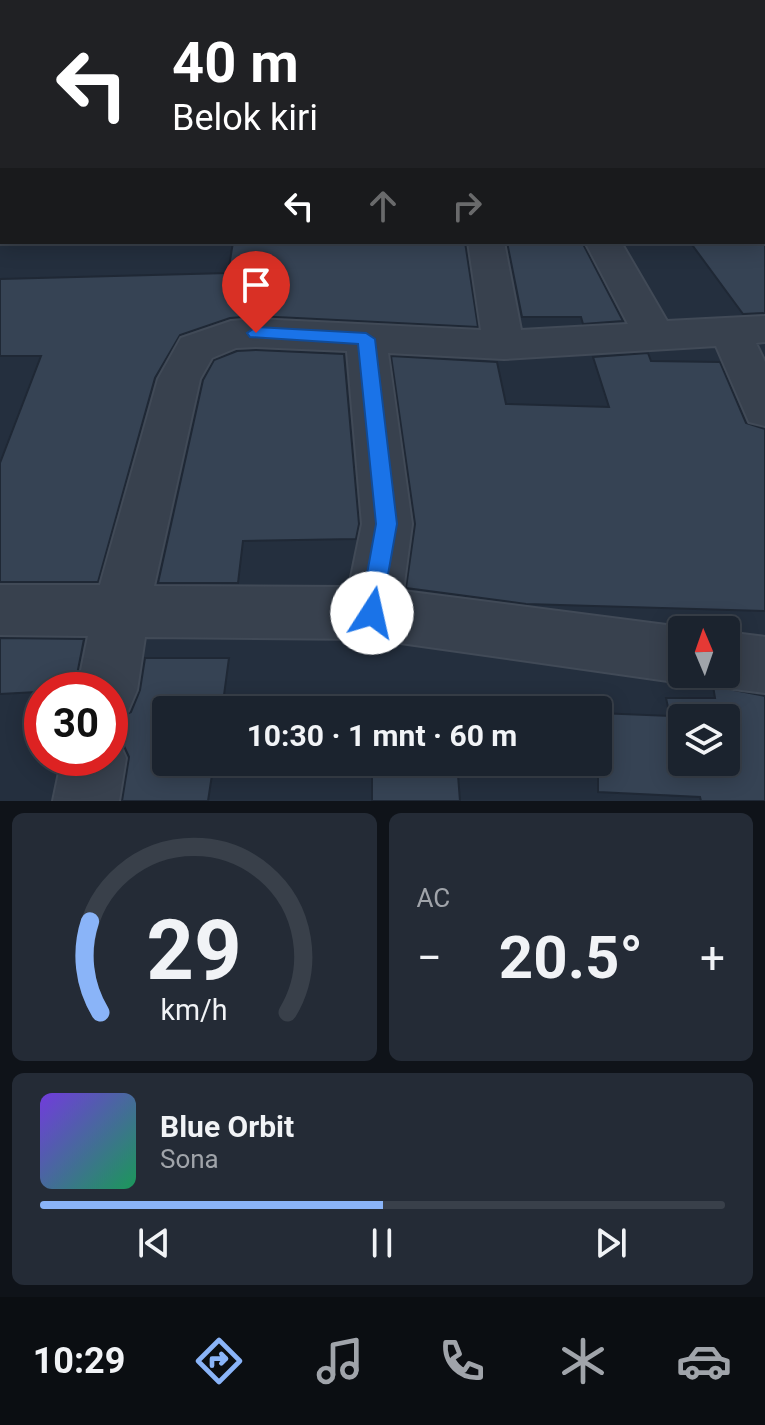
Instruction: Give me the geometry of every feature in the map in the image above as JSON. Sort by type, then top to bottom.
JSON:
[{"type":"street","points":[[486,244],[504,345]]},
{"type":"street","points":[[604,244],[654,334]]},
{"type":"street","points":[[110,672],[121,611],[179,379],[196,348],[231,335],[256,333],[504,345],[748,331],[765,410]]},
{"type":"street","points":[[366,339],[387,524],[372,613]]},
{"type":"street","points":[[0,610],[372,613],[668,653]]},
{"type":"street","points":[[740,662],[765,665]]},
{"type":"street","points":[[86,801],[91,776]]},
{"type":"building","points":[[233,244],[465,244],[478,327],[256,316],[230,318],[180,335],[155,378],[98,582],[0,582],[0,463],[41,356],[0,356],[0,279],[228,273]]},
{"type":"building","points":[[507,244],[583,244],[623,321],[583,324],[581,317],[522,317]]},
{"type":"building","points":[[691,244],[765,244],[765,313],[743,314]]},
{"type":"building","points":[[237,351],[344,354],[359,524],[356,539],[243,541],[238,583],[158,583],[203,380],[214,360]]},
{"type":"building","points":[[648,353],[651,361],[720,362],[746,423],[765,429],[765,611],[526,604],[406,588],[415,524],[391,356],[497,362],[506,404],[609,407],[593,357]]},
{"type":"building","points":[[0,638],[84,639],[78,672],[24,672],[24,693],[0,694]]},
{"type":"building","points":[[145,658],[229,658],[224,696],[152,696],[152,776],[212,776],[208,801],[122,801],[128,776],[128,714],[140,690]]},
{"type":"building","points":[[713,688],[765,696],[765,801],[701,801],[700,797],[598,792],[598,776],[612,776],[612,714],[668,716],[668,776],[740,776],[740,704],[668,704],[668,707],[666,698],[715,698]]},
{"type":"building","points":[[372,776],[458,776],[460,801],[372,801]]},
{"type":"route","points":[[256,333],[366,339],[387,524],[372,613]]}]
